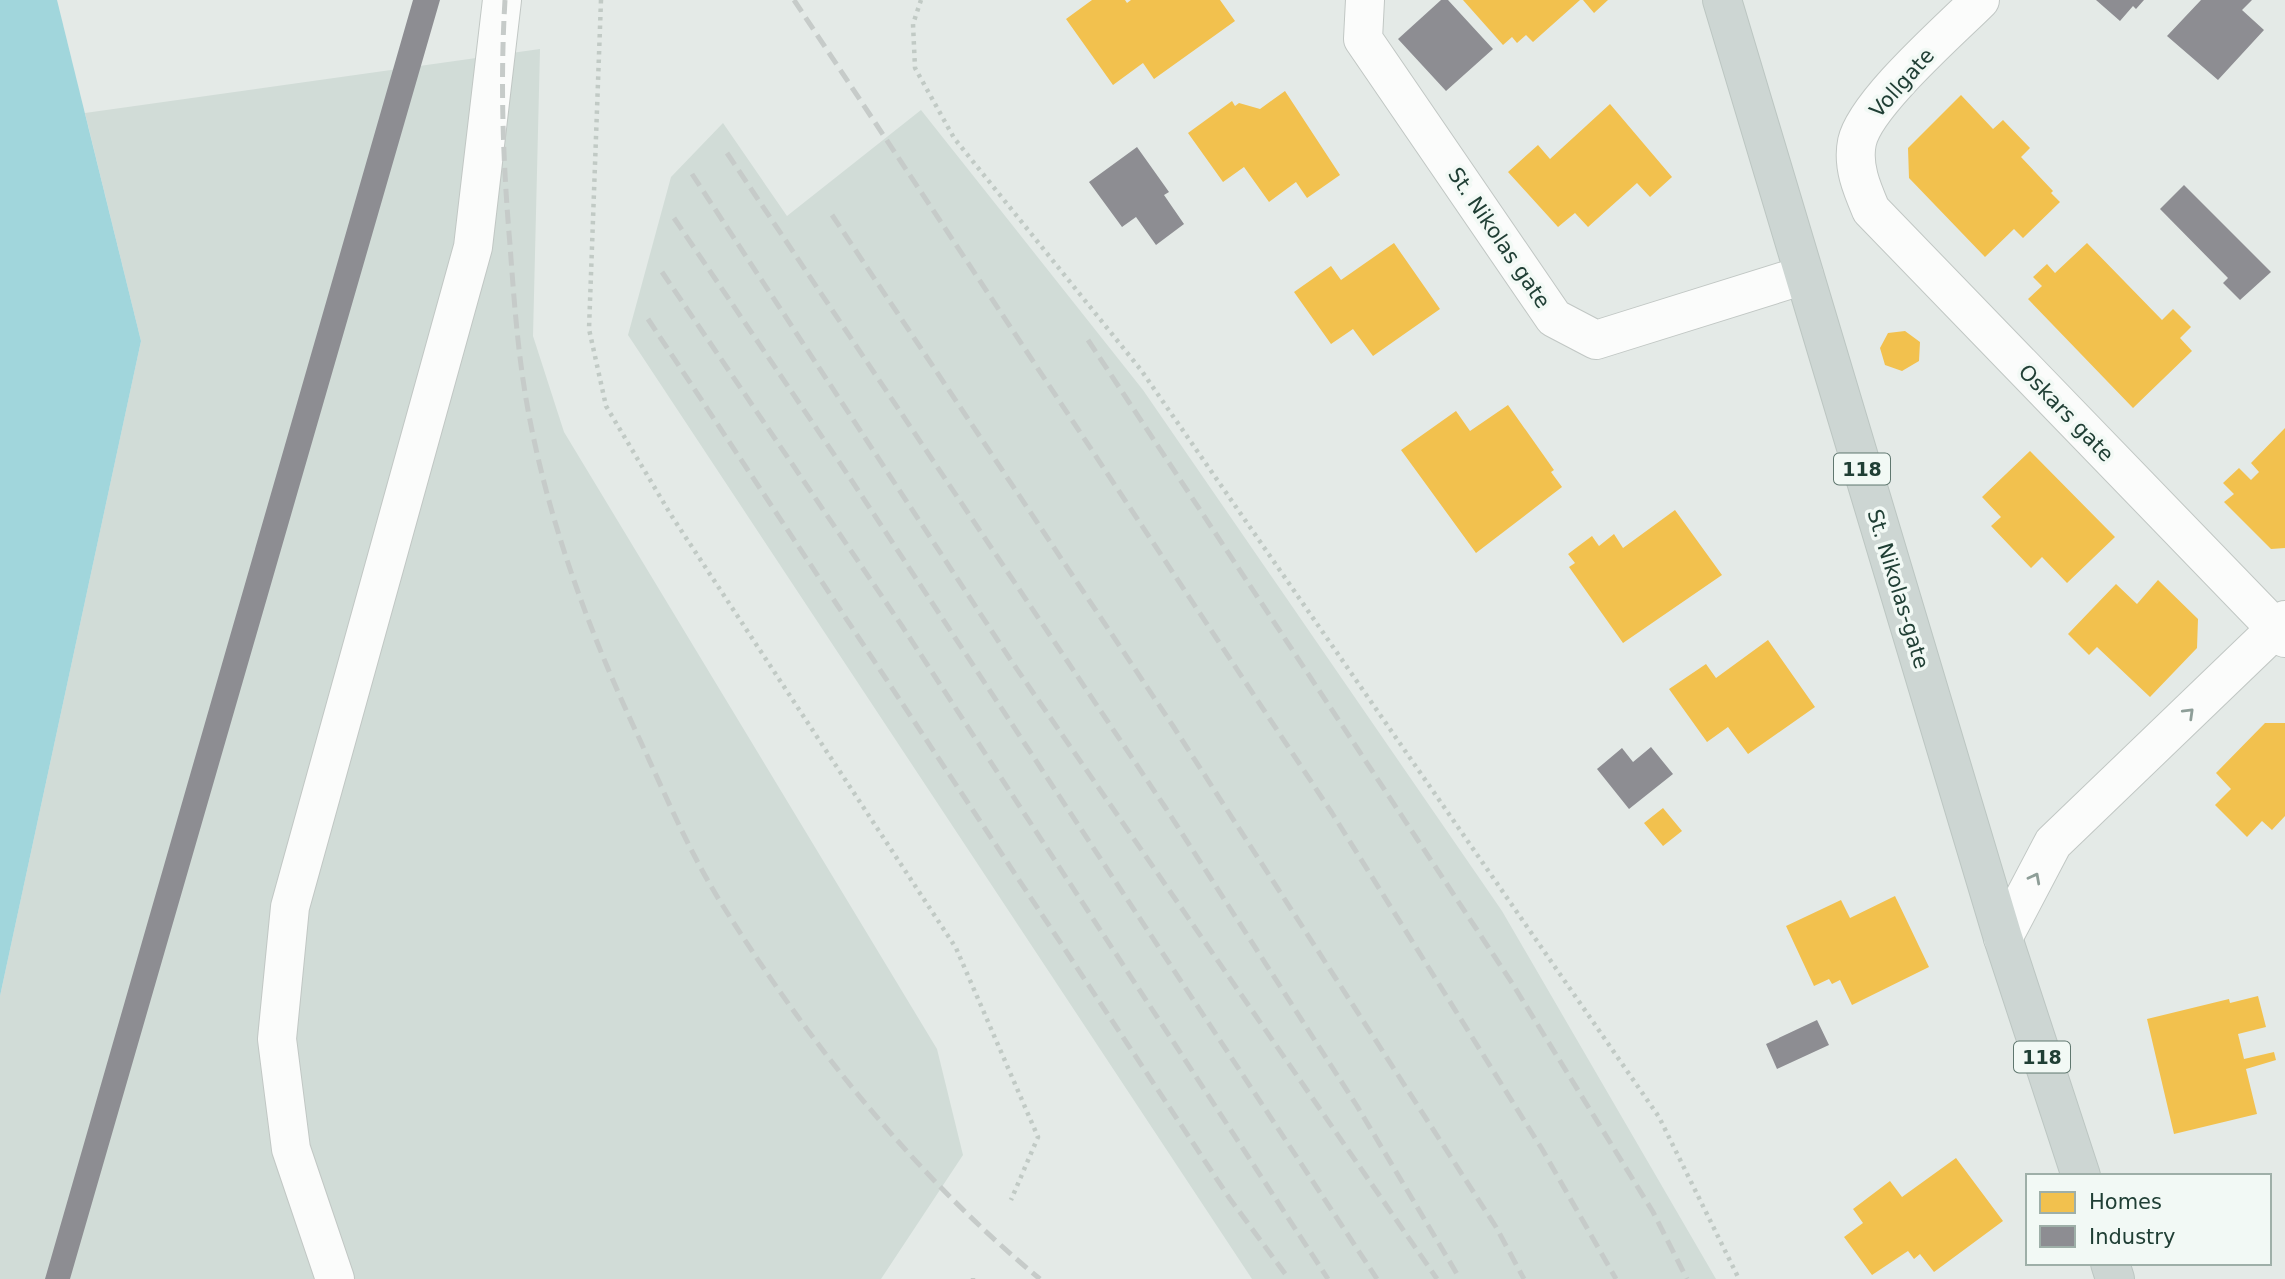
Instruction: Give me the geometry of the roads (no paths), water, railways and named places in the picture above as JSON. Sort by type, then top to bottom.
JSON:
[{"type":"main road","name":"St. Nikolas-gate","points":[[1722,0],[2003,938],[2080,1174]]},
{"type":"street","points":[[335,1279],[291,1149],[277,1039],[290,907],[473,247],[502,0]]},
{"type":"street","name":"St. Nikolas gate","points":[[1365,0],[1363,39],[1554,318],[1596,340],[1804,275]]},
{"type":"street","name":"Vollgate","points":[[1858,181],[1857,142],[1872,111],[1980,0]]},
{"type":"street","name":"Oskars gate","points":[[1858,181],[1871,210],[1898,241],[2282,629]]},
{"type":"street","points":[[2003,938],[2053,843],[2282,629]]},
{"type":"water","points":[[0,0],[57,0],[141,341],[0,996]]},
{"type":"railway","points":[[505,0],[504,153],[515,307],[525,390],[537,453],[559,536],[604,659],[668,802],[700,866],[723,906],[791,1008],[907,1152],[950,1197],[1040,1279]]},
{"type":"railway","points":[[794,0],[1332,813],[1542,1149],[1616,1279]]},
{"type":"railway","points":[[727,153],[1165,807],[1357,1106],[1460,1279]]},
{"type":"railway","points":[[692,174],[1012,662],[1437,1279]]},
{"type":"railway","points":[[832,215],[1173,726],[1496,1227],[1524,1279]]},
{"type":"railway","points":[[674,218],[850,478],[1377,1279]]},
{"type":"railway","points":[[662,272],[902,626],[1328,1279]]},
{"type":"railway","points":[[648,319],[1230,1199],[1289,1279]]},
{"type":"railway","points":[[1088,340],[1512,983],[1653,1212],[1687,1279]]}]
